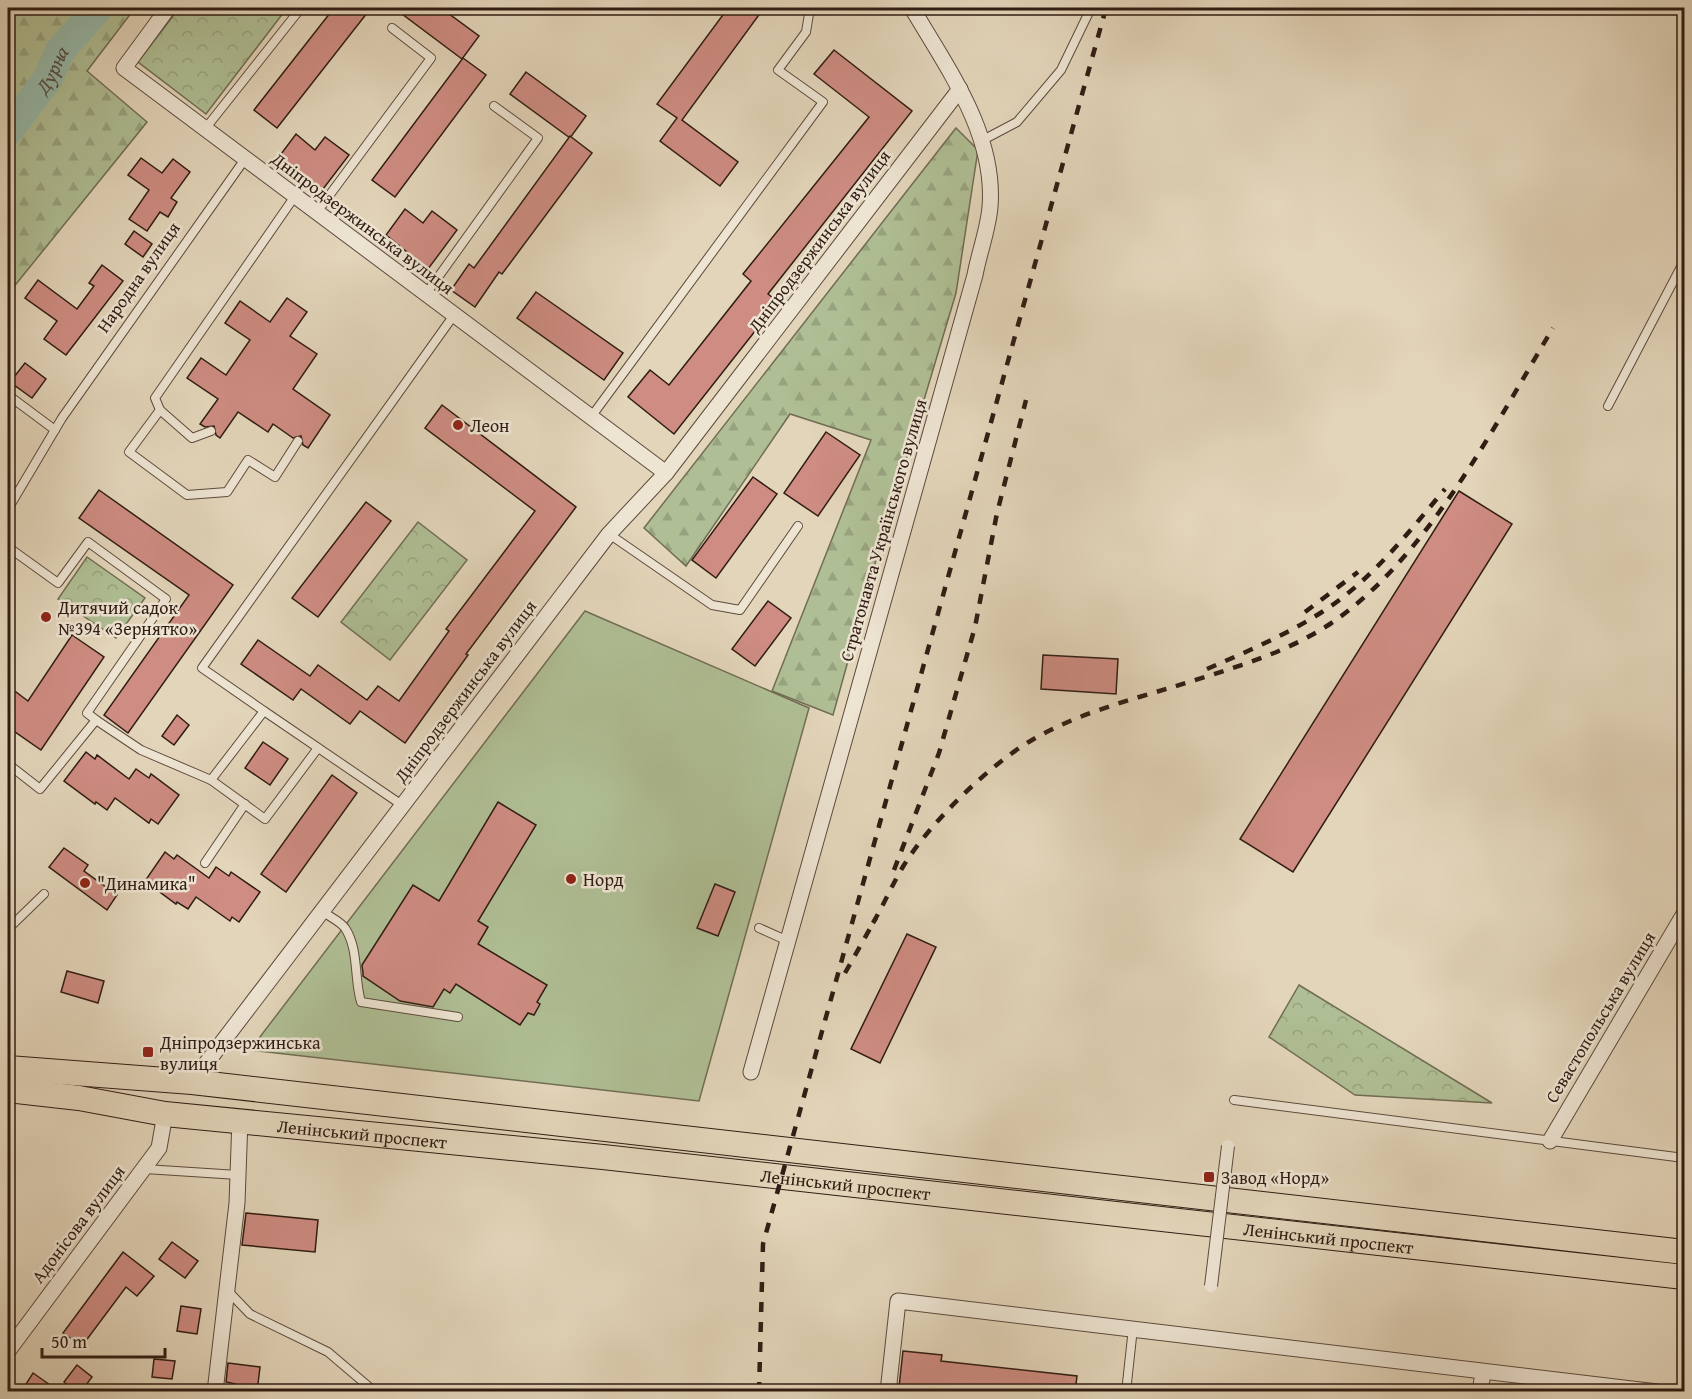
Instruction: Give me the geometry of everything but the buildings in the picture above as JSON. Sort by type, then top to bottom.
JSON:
[{"type":"main road","name":"Ленінський проспект","points":[[8,1068],[197,1083],[1684,1252]]},
{"type":"main road","points":[[197,1083],[198,1116]]},
{"type":"main road","name":"Ленінський проспект","points":[[8,1090],[79,1098],[165,1114],[240,1119],[1202,1222],[1684,1277]]},
{"type":"street","name":"Дніпродзержинська вулиця","points":[[168,8],[124,69],[666,473]]},
{"type":"street","name":"Стратонавта Українського вулиця","points":[[751,1072],[975,275],[990,207],[986,152],[960,89],[912,8]]},
{"type":"street","name":"Дніпродзержинська вулиця","points":[[197,1083],[322,911],[609,534],[666,473],[960,89]]},
{"type":"street","name":"Севастопольська вулиця","points":[[1550,1141],[1684,914]]},
{"type":"street","name":"Адонісова вулиця","points":[[8,1351],[159,1148],[165,1114]]},
{"type":"street","points":[[215,1392],[238,1175],[240,1119]]},
{"type":"street","points":[[1211,1286],[1228,1146]]},
{"type":"street","points":[[888,1392],[898,1301],[1133,1328],[1483,1373],[1657,1392]]},
{"type":"street","points":[[1480,1392],[1483,1373]]},
{"type":"lane","points":[[205,129],[301,8]]},
{"type":"lane","points":[[591,417],[823,102],[778,70],[806,32],[810,8]]},
{"type":"lane","points":[[981,141],[1017,122],[1060,70],[1091,8]]},
{"type":"lane","points":[[317,212],[431,58],[392,28]]},
{"type":"lane","points":[[426,294],[538,138],[494,106]]},
{"type":"lane","name":"Народна вулиця","points":[[8,509],[62,418],[245,159]]},
{"type":"lane","points":[[211,431],[192,438],[160,410],[155,398],[295,196]]},
{"type":"lane","points":[[1608,406],[1684,261]]},
{"type":"lane","points":[[402,805],[202,668],[454,315]]},
{"type":"lane","points":[[8,395],[56,430]]},
{"type":"lane","points":[[160,410],[129,452],[187,495],[227,492],[248,460],[275,477],[298,441]]},
{"type":"lane","points":[[609,534],[712,604],[740,610],[798,525]]},
{"type":"lane","points":[[8,547],[58,583],[88,542],[166,599],[87,713],[141,750],[211,780],[265,819],[318,748]]},
{"type":"lane","points":[[211,780],[264,711]]},
{"type":"lane","points":[[8,765],[40,789],[96,720]]},
{"type":"lane","points":[[205,863],[245,804]]},
{"type":"lane","points":[[8,929],[44,894]]},
{"type":"lane","points":[[322,911],[345,927],[355,957],[356,986],[362,1002],[458,1017]]},
{"type":"lane","points":[[759,928],[788,941]]},
{"type":"lane","points":[[1234,1100],[1684,1158]]},
{"type":"lane","points":[[144,1168],[238,1175]]},
{"type":"lane","points":[[227,1290],[250,1314],[328,1352],[375,1392]]},
{"type":"lane","points":[[1126,1392],[1133,1328]]},
{"type":"green space","points":[[8,8],[135,8],[87,71],[147,122],[8,294]]},
{"type":"green space","points":[[179,8],[287,8],[206,114],[138,62]]},
{"type":"green space","points":[[956,128],[978,150],[956,293],[876,560],[833,715],[772,691],[871,440],[790,414],[686,566],[644,528]]},
{"type":"green space","points":[[418,522],[467,560],[390,660],[341,622]]},
{"type":"green space","points":[[87,557],[145,598],[116,638],[58,599]]},
{"type":"green space","name":"Норд","points":[[585,611],[809,708],[699,1101],[250,1050]]},
{"type":"green space","points":[[1299,985],[1492,1103],[1355,1095],[1269,1037]]},
{"type":"waterway","name":"Дурна","points":[[8,131],[47,80],[60,51],[98,8]]},
{"type":"railway","points":[[759,1392],[763,1244],[1106,8]]},
{"type":"railway","points":[[873,923],[904,865],[929,831],[979,779],[1015,751],[1048,731],[1083,716],[1234,668],[1293,645],[1330,624],[1365,597],[1428,528],[1456,488],[1553,328]]},
{"type":"railway","points":[[894,870],[939,753],[975,627],[997,513],[1026,400]]},
{"type":"railway","points":[[1207,669],[1266,643],[1340,600],[1373,571],[1445,489]]},
{"type":"railway","points":[[1305,612],[1358,572]]},
{"type":"railway","points":[[845,973],[876,918]]},
{"type":"place","name":"Леон","points":[[458,425]]},
{"type":"place","name":"Дитячий садок №394 «Зернятко»","points":[[46,617]]},
{"type":"place","name":"Норд","points":[[571,879]]},
{"type":"place","name":"\"Динамика\"","points":[[85,883]]},
{"type":"place","name":"Дніпродзержинська вулиця","points":[[148,1052]]},
{"type":"place","name":"Завод «Норд»","points":[[1209,1177]]}]
